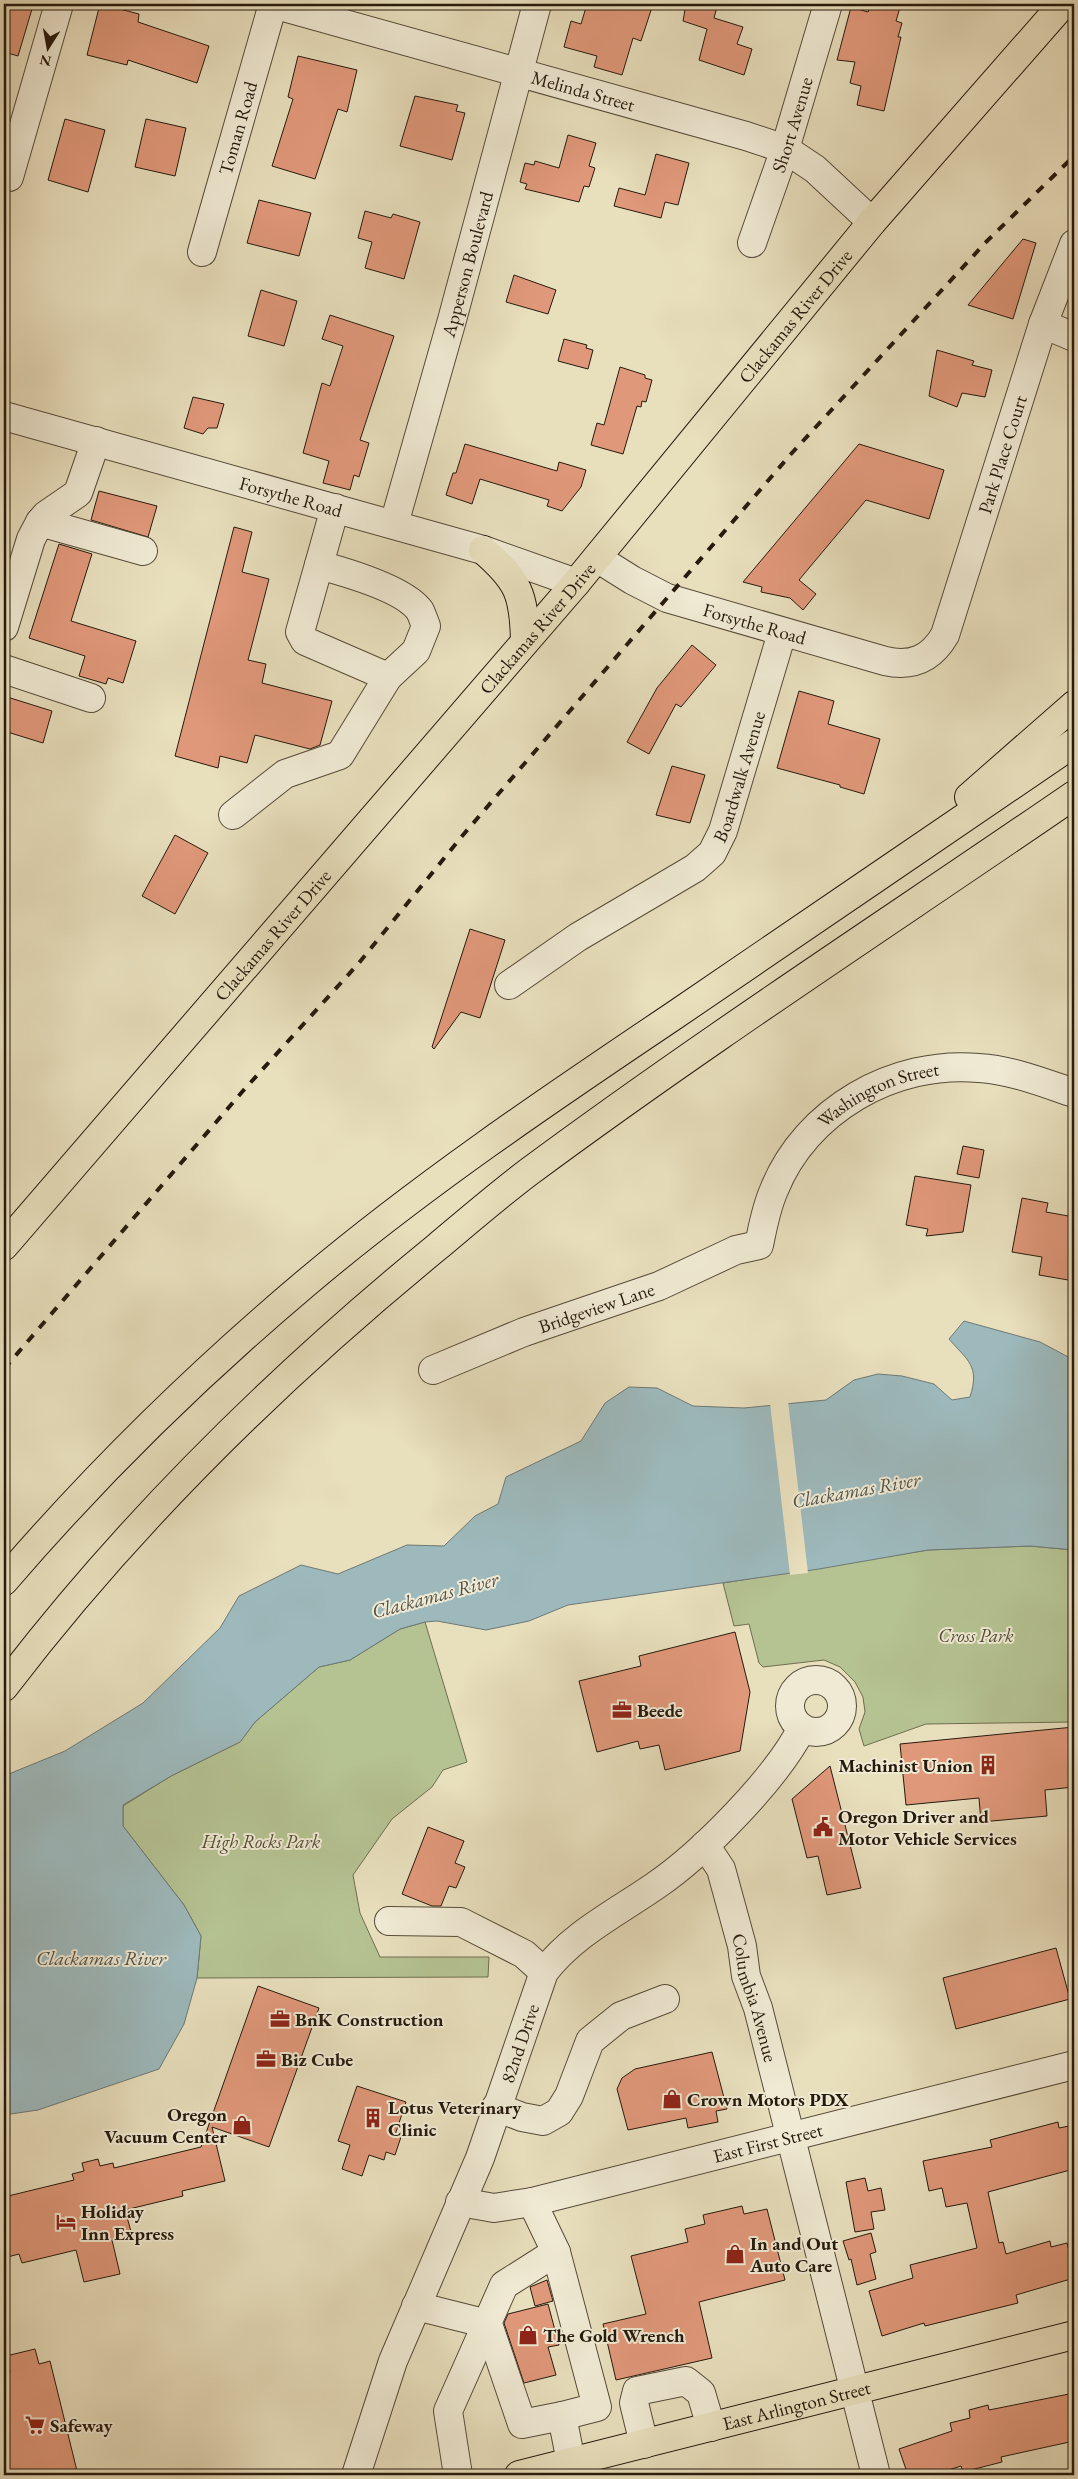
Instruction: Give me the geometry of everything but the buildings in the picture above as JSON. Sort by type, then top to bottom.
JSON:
[{"type":"main road","name":"Clackamas River Drive","points":[[4,1246],[576,583],[872,222],[1063,4]]},
{"type":"main road","points":[[483,550],[506,571],[518,590],[525,610],[525,641]]},
{"type":"main road","points":[[871,881],[1074,706]]},
{"type":"main road","points":[[4,1581],[38,1542],[136,1440],[224,1356],[308,1282],[420,1193],[561,1092],[1074,743]]},
{"type":"main road","points":[[4,1687],[20,1665],[126,1540],[197,1466],[363,1307],[527,1173],[670,1072],[1074,795]]},
{"type":"main road","name":"East Arlington Street","points":[[519,2475],[1074,2335]]},
{"type":"street","points":[[9,177],[59,4]]},
{"type":"street","name":"Melinda Street","points":[[273,4],[746,136],[785,149],[814,169],[872,222]]},
{"type":"street","name":"Toman Road","points":[[202,252],[273,4]]},
{"type":"street","name":"Apperson Boulevard","points":[[394,524],[452,320],[537,4]]},
{"type":"street","name":"Short Avenue","points":[[752,243],[785,149],[828,4]]},
{"type":"street","name":"Park Place Court","points":[[922,659],[940,644],[945,635],[1043,324],[1074,244]]},
{"type":"street","points":[[1043,324],[1074,337]]},
{"type":"street","name":"Forsythe Road","points":[[4,416],[394,524],[483,550],[576,583]]},
{"type":"street","points":[[4,627],[31,539],[46,515],[78,493],[96,441]]},
{"type":"street","points":[[335,508],[300,632],[305,641],[388,677]]},
{"type":"street","points":[[40,522],[143,551]]},
{"type":"street","name":"Forsythe Road","points":[[597,558],[666,598],[782,633],[892,663],[910,664],[922,659]]},
{"type":"street","points":[[233,815],[285,774],[340,755],[388,677],[416,651],[426,626],[419,610],[396,593],[356,575],[319,565]]},
{"type":"street","name":"Boardwalk Avenue","points":[[509,984],[578,938],[695,868],[712,853],[723,831],[782,633]]},
{"type":"street","points":[[4,669],[90,698]]},
{"type":"street","name":"Washington Street","points":[[759,1245],[771,1197],[795,1152],[832,1112],[866,1090],[910,1074],[932,1069],[970,1067],[1009,1073],[1074,1093]]},
{"type":"street","name":"Bridgeview Lane","points":[[433,1370],[524,1332],[658,1286],[736,1250],[759,1245]]},
{"type":"street","name":"82nd Drive","points":[[356,2475],[393,2361],[480,2158],[544,1972],[556,1956],[571,1943],[656,1885],[705,1845],[766,1780],[795,1742],[802,1728]]},
{"type":"street","name":"Columbia Avenue","points":[[705,1845],[721,1869],[729,1894],[742,1946],[746,1976],[758,2008],[876,2475]]},
{"type":"street","points":[[389,1921],[461,1922],[524,1954],[544,1972]]},
{"type":"street","points":[[496,2107],[522,2117],[543,2121],[558,2112],[569,2096],[590,2041],[621,2016],[665,1999]]},
{"type":"street","name":"East First Street","points":[[460,2202],[494,2208],[532,2202],[1074,2065]]},
{"type":"street","points":[[488,2324],[522,2424],[562,2416],[597,2406],[556,2252],[532,2202]]},
{"type":"street","points":[[458,2475],[448,2411],[504,2285],[556,2252]]},
{"type":"street","points":[[416,2306],[488,2324]]},
{"type":"street","points":[[644,2444],[634,2403],[637,2391],[652,2386],[686,2381],[701,2393],[710,2427]]},
{"type":"street","points":[[562,2416],[571,2462]]},
{"type":"green space","name":"Cross Park","points":[[1030,1546],[1074,1550],[1074,1722],[926,1724],[864,1746],[859,1729],[865,1712],[863,1697],[855,1682],[840,1667],[824,1660],[763,1667],[759,1663],[749,1624],[734,1626],[723,1583],[928,1550]]},
{"type":"green space","name":"High Rocks Park","points":[[425,1622],[467,1762],[443,1770],[432,1787],[392,1819],[353,1875],[360,1913],[380,1957],[489,1957],[488,1977],[197,1978],[201,1936],[184,1905],[123,1826],[123,1806],[171,1776],[240,1742],[255,1722],[319,1667],[350,1660],[400,1629]]},
{"type":"water","name":"Clackamas River","points":[[964,1321],[1040,1342],[1074,1360],[1074,1550],[1030,1546],[928,1550],[819,1569],[568,1605],[529,1621],[486,1630],[437,1621],[425,1622],[400,1629],[350,1660],[319,1667],[255,1722],[240,1742],[171,1776],[123,1805],[123,1826],[184,1905],[201,1936],[197,1978],[184,2024],[159,2069],[38,2110],[4,2115],[4,1912],[7,1907],[4,1903],[4,1776],[65,1751],[143,1703],[220,1628],[239,1596],[301,1565],[338,1574],[407,1545],[444,1546],[475,1516],[498,1504],[506,1477],[581,1441],[605,1403],[629,1387],[657,1388],[693,1406],[744,1408],[826,1400],[854,1380],[878,1374],[902,1376],[934,1384],[952,1400],[970,1397],[973,1387],[973,1371],[967,1359],[949,1339]]},
{"type":"pier","points":[[788,1401],[808,1573],[790,1575],[770,1403]]},
{"type":"railway","points":[[4,1369],[242,1092],[358,964],[463,835],[791,454],[986,242],[1074,156]]},
{"type":"place","name":"Beede","points":[[622,1710]]},
{"type":"place","name":"Machinist Union","points":[[988,1765]]},
{"type":"place","name":"Oregon Driver and Motor Vehicle Services","points":[[823,1827]]},
{"type":"place","name":"BnK Construction","points":[[280,2019]]},
{"type":"place","name":"Biz Cube","points":[[266,2059]]},
{"type":"place","name":"Crown Motors PDX","points":[[672,2099]]},
{"type":"place","name":"Lotus Veterinary Clinic","points":[[373,2118]]},
{"type":"place","name":"Oregon Vacuum Center","points":[[242,2125]]},
{"type":"place","name":"Holiday Inn Express","points":[[66,2222]]},
{"type":"place","name":"In and Out Auto Care","points":[[735,2254]]},
{"type":"place","name":"The Gold Wrench","points":[[528,2335]]},
{"type":"place","name":"Safeway","points":[[35,2425]]}]
